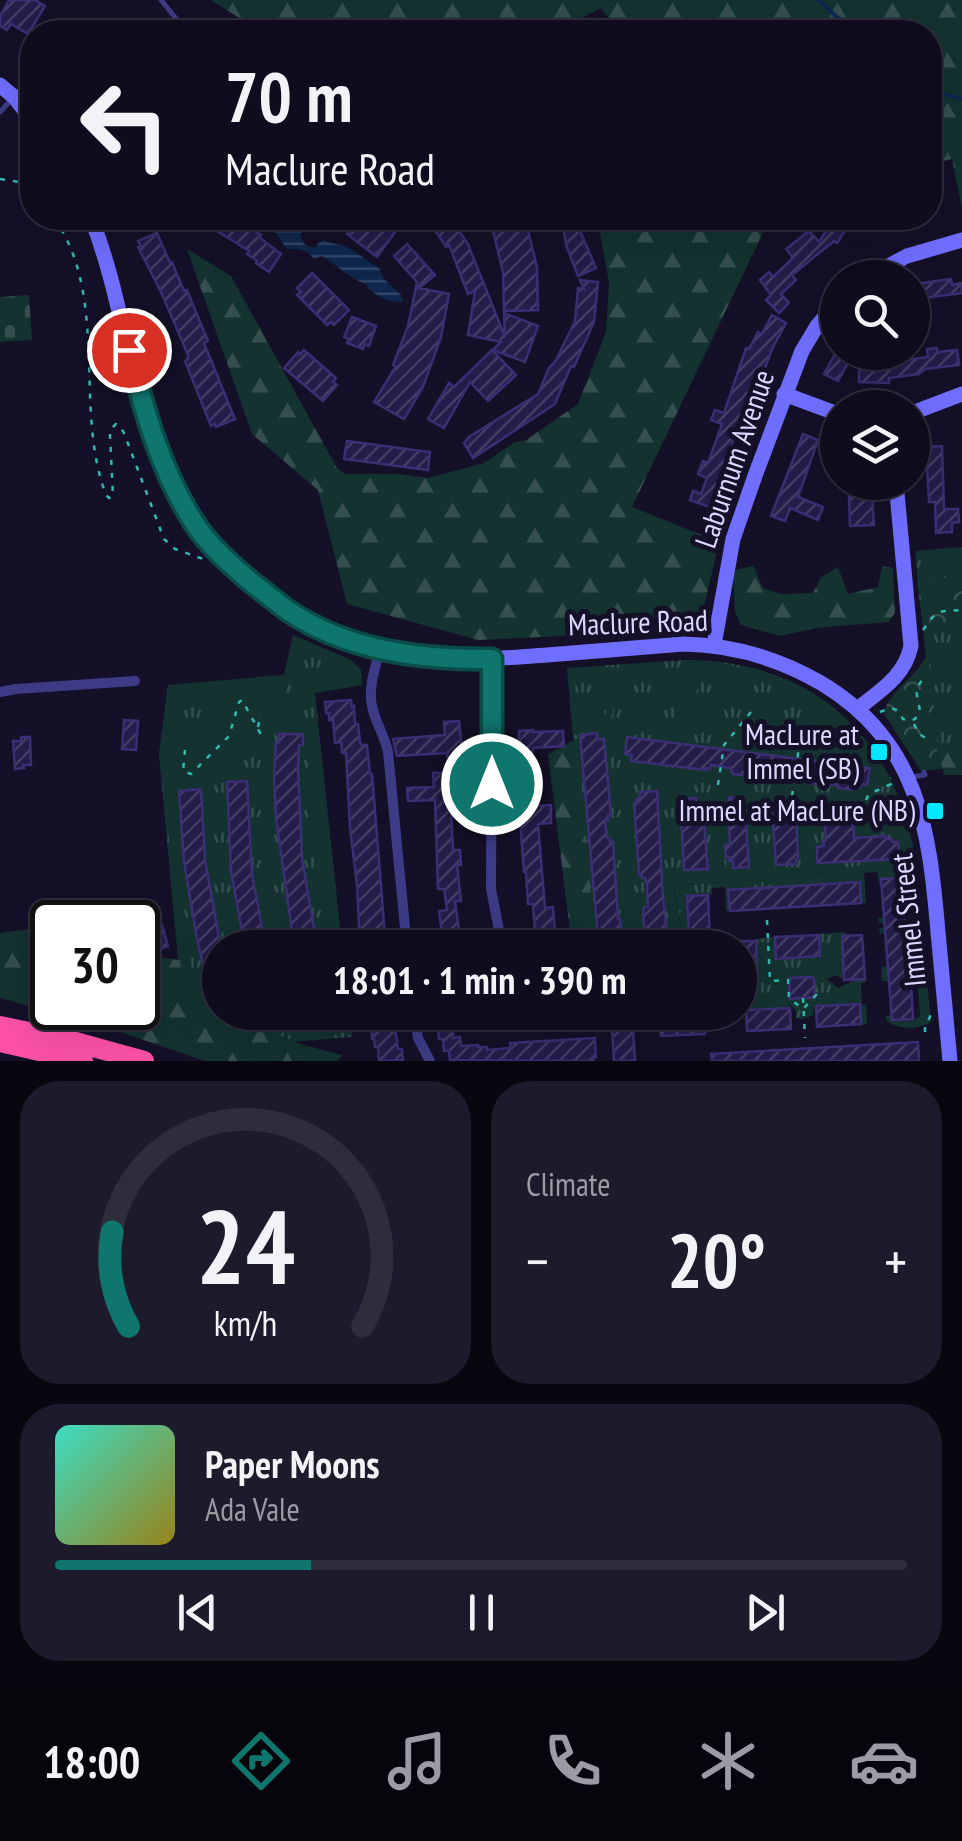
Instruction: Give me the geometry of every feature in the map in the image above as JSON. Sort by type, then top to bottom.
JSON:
[{"type":"highway","points":[[0,1026],[144,1061]]},
{"type":"highway","points":[[0,1042],[83,1061]]},
{"type":"street","points":[[0,85],[20,105]]},
{"type":"street","points":[[14,97],[20,93]]},
{"type":"street","name":"Maclure Road","points":[[95,230],[160,458],[209,542],[289,612],[336,635],[380,650],[452,660],[684,644],[714,645],[755,654],[793,666],[834,691],[858,710],[908,775]]},
{"type":"street","points":[[900,260],[962,240]]},
{"type":"street","name":"Laburnum Avenue","points":[[714,645],[734,539],[784,394],[809,338],[820,324]]},
{"type":"street","points":[[784,394],[820,407]]},
{"type":"street","points":[[930,407],[962,394]]},
{"type":"street","points":[[858,710],[902,670],[911,646],[898,500]]},
{"type":"street","points":[[380,650],[370,693],[388,752],[406,930]]},
{"type":"street","points":[[492,659],[491,889],[498,930]]},
{"type":"street","points":[[0,692],[135,681]]},
{"type":"street","name":"Immel Street","points":[[908,775],[929,840],[950,1061]]},
{"type":"street","points":[[417,1030],[430,1061]]},
{"type":"lane","points":[[161,0],[177,20]]},
{"type":"lane","points":[[0,112],[14,97]]},
{"type":"path","points":[[61,230],[76,262],[87,338],[93,450],[106,495],[113,496],[110,430],[116,424],[124,433],[164,539],[187,555],[210,558]]},
{"type":"path","points":[[920,633],[930,616],[962,610]]},
{"type":"path","points":[[913,720],[920,712],[916,690],[923,678]]},
{"type":"path","points":[[185,750],[183,771],[191,774],[229,736],[242,700],[264,740]]},
{"type":"path","points":[[884,702],[881,714],[890,708],[903,719],[913,720]]},
{"type":"path","points":[[718,785],[724,745],[751,712]]},
{"type":"path","points":[[258,729],[261,714]]},
{"type":"path","points":[[913,720],[919,734],[929,740]]},
{"type":"path","points":[[792,796],[798,736]]},
{"type":"path","points":[[866,800],[869,794],[890,784],[888,780],[908,775]]},
{"type":"path","points":[[767,920],[770,981],[788,980],[789,998],[803,1010]]},
{"type":"path","points":[[803,1010],[816,995],[814,988]]},
{"type":"path","points":[[803,998],[805,1038]]},
{"type":"path","points":[[793,1000],[813,998]]},
{"type":"path","points":[[925,1032],[926,1021],[932,1015]]},
{"type":"green space","points":[[211,0],[962,0],[962,209],[952,159],[942,161],[942,20],[610,20],[601,8],[578,20],[242,20]]},
{"type":"green space","points":[[599,230],[764,230],[632,507],[719,542],[700,624],[686,630],[478,640],[347,604],[318,490],[252,434],[187,249],[231,276],[337,468],[345,474],[428,478],[484,463],[578,404],[606,332],[609,282]]},
{"type":"green space","points":[[29,295],[32,340],[0,342],[0,297]]},
{"type":"green space","points":[[962,547],[962,768],[939,769],[930,659],[926,659],[915,551]]},
{"type":"green space","points":[[753,566],[763,588],[781,594],[813,593],[821,577],[838,567],[848,594],[878,587],[882,566],[893,568],[895,613],[888,622],[816,628],[780,636],[741,625],[735,612],[733,574]]},
{"type":"green space","points":[[962,575],[962,624],[923,626],[917,581]]},
{"type":"green space","points":[[293,635],[351,660],[361,670],[362,685],[315,693],[340,930],[202,930],[202,1016],[196,1014],[179,971],[159,754],[168,685],[284,675]]},
{"type":"green space","points":[[930,658],[939,769],[921,771],[884,714],[895,692],[924,659]]},
{"type":"green space","points":[[351,660],[361,670],[362,685],[315,693],[310,689],[310,676],[319,674],[326,680],[335,680],[347,671]]},
{"type":"green space","points":[[684,660],[731,663],[774,674],[811,692],[844,717],[871,747],[893,783],[908,825],[917,871],[889,869],[674,883],[678,930],[590,930],[567,668]]},
{"type":"green space","points":[[688,662],[740,668],[728,675],[701,673],[692,710],[677,719],[675,716]]},
{"type":"green space","points":[[285,675],[281,706],[254,741],[234,748],[224,757],[214,772],[217,775],[209,796],[202,796],[201,789],[172,792],[176,864],[189,961],[202,990],[202,1011],[181,969],[159,754],[168,685]],"holes":[[[183,699],[200,703],[203,713],[187,758],[181,756],[178,746],[175,709]]]},
{"type":"green space","points":[[589,676],[606,680],[619,677],[630,686],[622,698],[624,687],[616,681],[612,689],[609,681],[575,683],[577,716],[606,714],[607,707],[613,705],[613,714],[607,720],[583,722],[571,717],[568,680]]},
{"type":"green space","points":[[311,734],[319,734],[340,930],[326,930],[315,861],[310,815]]},
{"type":"green space","points":[[806,736],[823,746],[868,748],[889,783],[854,793],[856,787],[867,785],[872,775],[866,758],[823,753],[809,744],[803,746],[798,776],[808,781],[808,791],[800,791],[801,782],[796,781],[799,746],[793,781],[786,780],[785,789],[779,788],[793,759],[794,747],[783,747],[796,737]]},
{"type":"green space","points":[[578,738],[594,930],[570,930],[548,754]]},
{"type":"green space","points":[[961,738],[962,775],[944,775],[939,751]]},
{"type":"green space","points":[[897,798],[917,871],[931,1022],[926,1025],[902,1027],[886,1020],[886,1016],[892,1015],[893,1020],[920,1017],[917,975],[882,981],[881,967],[888,966],[889,971],[923,969],[922,959],[917,959],[915,926],[886,928],[886,933],[880,934],[879,928],[888,927],[884,923],[914,920],[910,877],[881,879],[879,884],[877,872],[681,885],[681,930],[671,930],[669,905],[676,904],[674,883],[690,882],[695,875],[687,874],[687,870],[708,869],[709,876],[727,875],[726,857],[733,861],[733,868],[749,867],[740,872],[743,878],[829,873],[836,866],[861,865],[867,870],[906,872],[897,806],[886,805],[888,800]]},
{"type":"green space","points":[[864,872],[866,903],[861,903],[860,883],[783,887],[773,904],[772,887],[729,890],[730,911],[726,911],[725,887],[712,888],[712,895],[688,896],[689,930],[681,930],[681,885]]},
{"type":"green space","points":[[30,929],[30,1006],[0,998],[0,933]]},
{"type":"green space","points":[[846,932],[842,937],[844,980],[836,975],[827,979],[838,988],[866,979],[861,983],[867,1024],[861,1025],[859,1004],[814,1007],[813,1015],[803,1019],[796,1018],[789,1003],[789,1008],[757,1009],[757,939],[775,937],[777,959],[820,956],[819,934]]},
{"type":"green space","points":[[160,957],[187,961],[202,990],[202,1030],[262,1030],[342,1055],[337,1061],[205,1061],[114,1030],[160,1030]]},
{"type":"green space","points":[[243,1030],[351,1030],[352,1037],[281,1043]]},
{"type":"green space","points":[[255,1030],[290,1039],[286,1041]]},
{"type":"water","points":[[273,230],[303,230],[300,236],[305,245],[314,248],[323,239],[346,246],[380,269],[403,302],[377,295],[322,256],[314,259],[302,250],[287,249]]},
{"type":"building","points":[[9,0],[35,0],[45,6],[36,20],[20,20],[20,29],[11,24],[7,30],[0,26],[0,16]]},
{"type":"building","points":[[215,230],[253,230],[281,254],[269,272],[247,254],[249,251]]},
{"type":"building","points":[[350,230],[395,232],[377,257],[347,234]]},
{"type":"building","points":[[435,230],[458,230],[468,244],[505,337],[504,313],[538,326],[525,362],[493,350],[501,342],[468,335],[475,291],[468,294],[449,245],[446,247]]},
{"type":"building","points":[[528,230],[537,267],[538,310],[504,311],[503,272],[493,231]]},
{"type":"building","points":[[564,230],[581,230],[596,268],[578,276]]},
{"type":"building","points":[[826,230],[845,230],[837,243],[834,241],[792,275],[796,280],[781,294],[789,303],[779,313],[766,300],[771,295],[760,280],[769,272],[773,277],[793,258],[786,249],[809,231],[819,242]]},
{"type":"building","points":[[157,233],[184,291],[187,290],[235,419],[216,427],[211,426],[185,361],[188,355],[138,247],[138,241]]},
{"type":"building","points":[[407,244],[435,275],[419,288],[449,294],[441,337],[423,387],[404,419],[374,402],[396,366],[393,365],[408,326],[417,282],[394,256]]},
{"type":"building","points":[[312,273],[349,310],[334,325],[327,325],[297,295],[301,292],[297,288]]},
{"type":"building","points":[[951,279],[952,285],[962,283],[962,293],[930,297],[930,282]]},
{"type":"building","points":[[580,280],[598,282],[594,322],[555,404],[473,458],[464,443],[469,437],[538,394],[575,321],[578,288],[584,289]]},
{"type":"building","points":[[772,315],[786,323],[759,385],[755,383],[742,419],[745,421],[741,434],[736,432],[729,452],[733,453],[712,508],[690,500],[693,491],[701,494],[707,478],[698,474],[703,461],[708,463],[722,424],[711,420],[715,410],[724,413],[746,348],[758,332],[762,334]]},
{"type":"building","points":[[352,317],[376,326],[369,346],[365,344],[363,349],[347,343],[349,339],[344,337]]},
{"type":"building","points":[[930,349],[957,350],[959,365],[930,368]]},
{"type":"building","points":[[304,350],[336,378],[333,382],[337,385],[323,401],[284,368]]},
{"type":"building","points":[[492,350],[516,375],[488,401],[470,382],[444,428],[428,419],[449,383],[454,387]]},
{"type":"building","points":[[826,370],[844,370],[838,381],[824,374]]},
{"type":"building","points":[[859,370],[924,370],[889,378],[889,383],[859,382]]},
{"type":"building","points":[[803,434],[818,440],[798,497],[823,507],[818,520],[790,508],[785,521],[771,516]]},
{"type":"building","points":[[347,441],[430,452],[428,470],[344,459]]},
{"type":"building","points":[[942,446],[944,509],[958,509],[959,522],[952,523],[952,532],[936,533],[935,502],[929,502],[930,447]]},
{"type":"building","points":[[849,500],[872,500],[874,525],[850,526]]},
{"type":"building","points":[[351,700],[360,742],[367,745],[385,930],[359,930],[346,753],[342,753],[341,742],[335,743],[333,720],[329,720],[325,702]]},
{"type":"building","points":[[124,720],[138,721],[136,750],[122,749]]},
{"type":"building","points":[[459,721],[463,756],[397,756],[393,739],[445,735],[444,722]]},
{"type":"building","points":[[519,731],[563,731],[564,746],[533,748],[532,758],[533,806],[551,805],[551,823],[538,824],[545,908],[553,907],[555,930],[535,930],[533,904],[528,904],[519,806]]},
{"type":"building","points":[[597,733],[598,740],[604,739],[611,815],[605,820],[607,838],[613,842],[621,930],[597,930],[580,735]]},
{"type":"building","points":[[279,734],[303,734],[298,767],[302,858],[314,930],[292,930],[276,818],[274,776]]},
{"type":"building","points":[[21,737],[30,737],[31,765],[15,769],[13,741],[21,741]]},
{"type":"building","points":[[627,737],[870,768],[867,785],[861,784],[855,790],[838,788],[808,783],[804,776],[786,775],[781,780],[733,774],[730,768],[711,765],[706,770],[631,761],[632,755],[625,754]]},
{"type":"building","points":[[448,772],[450,801],[460,801],[460,811],[451,811],[453,850],[460,850],[461,865],[457,865],[461,901],[455,901],[459,930],[442,930],[439,911],[447,910],[444,889],[438,889],[435,800],[408,801],[407,788],[434,787],[433,773]]},
{"type":"building","points":[[247,781],[252,875],[263,930],[242,930],[231,871],[227,782]]},
{"type":"building","points":[[201,789],[205,860],[218,930],[202,930],[202,960],[184,861],[179,791]]},
{"type":"building","points":[[657,791],[667,930],[644,930],[647,885],[639,874],[634,803],[640,792]]},
{"type":"building","points":[[744,797],[749,867],[733,868],[733,861],[726,857],[725,845],[730,845],[724,810],[729,798]]},
{"type":"building","points":[[696,798],[703,809],[708,869],[684,870],[680,799]]},
{"type":"building","points":[[790,804],[790,811],[796,815],[798,858],[796,864],[776,865],[772,806]]},
{"type":"building","points":[[852,806],[854,838],[886,836],[898,842],[900,859],[817,863],[817,847],[824,846],[826,840],[824,808]]},
{"type":"building","points":[[902,878],[913,1019],[892,1020],[881,879]]},
{"type":"building","points":[[860,882],[861,903],[730,911],[728,890]]},
{"type":"building","points":[[708,895],[710,930],[689,930],[687,896]]},
{"type":"building","points":[[160,926],[168,946],[160,949]]},
{"type":"building","points":[[819,935],[820,956],[776,959],[775,937]]},
{"type":"building","points":[[862,935],[865,979],[844,980],[842,936]]},
{"type":"building","points":[[812,977],[815,997],[790,999],[791,978]]},
{"type":"building","points":[[860,1004],[861,1024],[817,1027],[816,1006]]},
{"type":"building","points":[[790,1008],[791,1029],[747,1031],[757,1030],[757,1010]]},
{"type":"building","points":[[371,1030],[395,1030],[403,1060],[379,1061],[378,1047]]},
{"type":"building","points":[[438,1030],[453,1030],[453,1038],[460,1037],[461,1046],[478,1045],[487,1050],[511,1048],[510,1043],[595,1038],[596,1057],[594,1061],[450,1060],[443,1039],[439,1039]]},
{"type":"building","points":[[612,1030],[633,1030],[635,1061],[614,1061]]},
{"type":"building","points":[[660,1030],[705,1030],[705,1034],[661,1036]]},
{"type":"building","points":[[918,1042],[919,1061],[712,1061],[711,1054]]},
{"type":"waterway","points":[[818,0],[840,20]]},
{"type":"waterway","points":[[942,93],[962,99]]},
{"type":"place","name":"MacLure at Immel (SB)","points":[[879,752]]},
{"type":"place","name":"Immel at MacLure (NB)","points":[[935,811]]},
{"type":"route","points":[[129,350],[160,458],[194,522],[239,572],[289,612],[336,635],[380,650],[410,655],[492,659],[492,784]]}]
